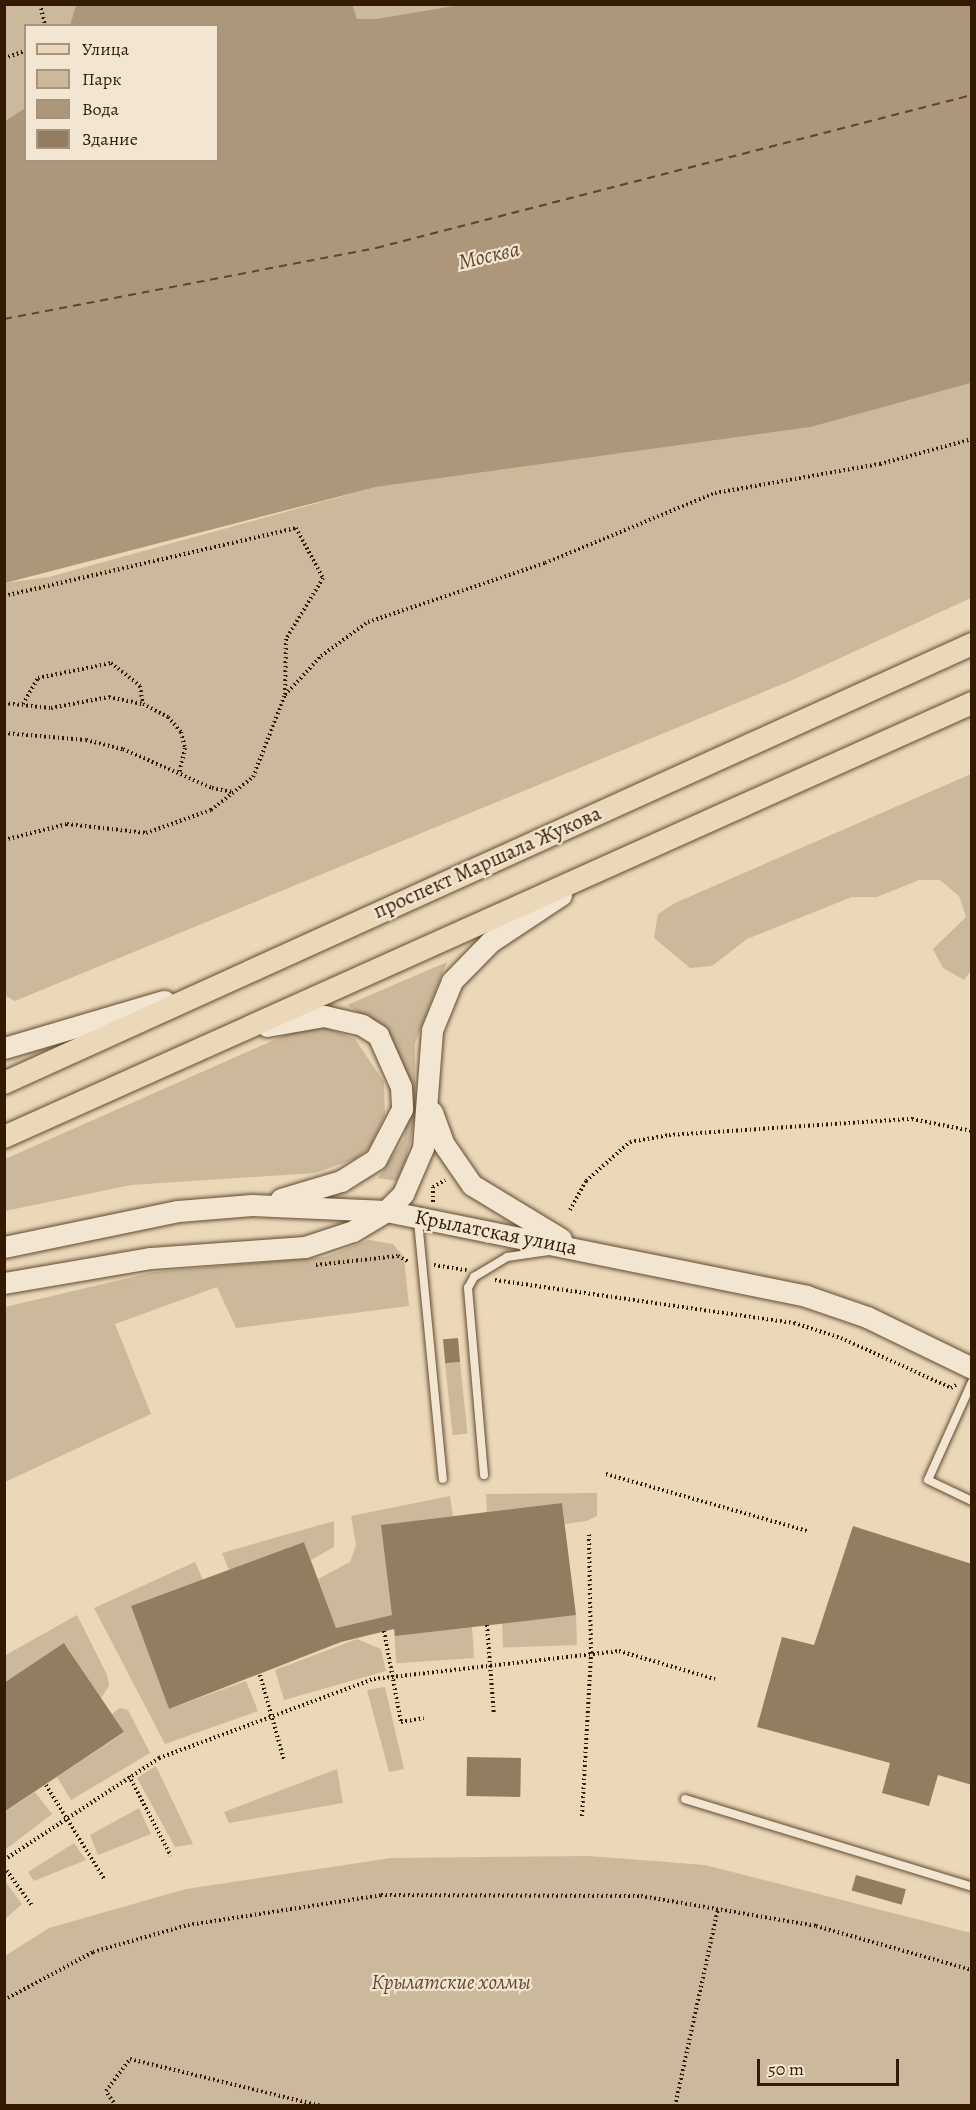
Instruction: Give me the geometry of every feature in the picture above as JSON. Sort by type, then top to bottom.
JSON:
[{"type":"main road","name":"проспект Маршала Жукова","points":[[4,1083],[216,984],[972,644]]},
{"type":"main road","points":[[4,1137],[579,883],[972,703]]},
{"type":"main road","points":[[4,1284],[151,1258],[306,1247],[353,1231],[386,1211],[413,1176],[428,1127],[432,1030],[452,981],[490,942],[579,883]]},
{"type":"main road","points":[[4,1048],[216,984]]},
{"type":"main road","points":[[249,1030],[324,1016],[362,1025],[378,1035],[389,1053],[402,1109],[387,1145],[363,1170],[316,1190],[252,1205]]},
{"type":"main road","points":[[429,1099],[443,1143],[472,1185],[577,1248]]},
{"type":"main road","name":"Крылатская улица","points":[[4,1246],[107,1222],[252,1205],[386,1211],[806,1296],[877,1322],[969,1376]]},
{"type":"lane","points":[[418,1217],[425,1264],[443,1479]]},
{"type":"lane","points":[[484,1475],[467,1304],[474,1277],[507,1257],[577,1248]]},
{"type":"lane","points":[[969,1376],[928,1480],[972,1500]]},
{"type":"lane","points":[[685,1799],[972,1887]]},
{"type":"path","points":[[40,4],[45,24]]},
{"type":"path","points":[[4,58],[24,52]]},
{"type":"path","points":[[285,695],[340,640],[403,608],[545,562],[708,495],[880,464],[972,439]]},
{"type":"path","points":[[4,596],[296,528],[323,578],[286,639],[285,695],[259,766],[234,792],[211,810],[163,830],[67,824],[4,840]]},
{"type":"path","points":[[23,704],[38,678],[111,663],[140,686],[142,704]]},
{"type":"path","points":[[4,703],[51,708],[109,697],[142,704],[168,717],[181,732],[185,748],[179,773]]},
{"type":"path","points":[[4,734],[86,740],[234,792]]},
{"type":"path","points":[[570,1210],[586,1181],[630,1142],[669,1135],[912,1119],[972,1131]]},
{"type":"path","points":[[306,1266],[398,1256],[425,1264],[464,1266],[484,1287],[505,1278],[794,1323],[841,1338],[951,1388],[969,1376]]},
{"type":"path","points":[[606,1474],[807,1531]]},
{"type":"path","points":[[582,1816],[591,1653],[589,1534]]},
{"type":"path","points":[[487,1625],[494,1715]]},
{"type":"path","points":[[384,1631],[401,1722],[424,1718]]},
{"type":"path","points":[[4,1860],[66,1815],[159,1758],[273,1715],[392,1676],[489,1663],[619,1651],[715,1679]]},
{"type":"path","points":[[260,1675],[284,1761]]},
{"type":"path","points":[[129,1776],[171,1856]]},
{"type":"path","points":[[46,1785],[105,1880]]},
{"type":"path","points":[[4,1867],[33,1907]]},
{"type":"path","points":[[4,2000],[93,1952],[188,1925],[298,1906],[381,1896],[558,1892],[641,1896],[816,1926],[972,1970]]},
{"type":"path","points":[[675,2106],[718,1909]]},
{"type":"path","points":[[116,2106],[106,2091],[130,2059],[321,2106]]},
{"type":"green space","points":[[5,5],[76,5],[70,24],[24,24],[24,109],[5,121]]},
{"type":"green space","points":[[352,5],[466,5],[376,19],[357,19]]},
{"type":"green space","points":[[971,383],[971,598],[790,681],[15,1001],[4,995],[4,583],[49,577],[376,487],[811,427]]},
{"type":"green space","points":[[971,774],[972,969],[964,980],[943,968],[933,949],[966,917],[959,896],[940,880],[919,880],[877,897],[852,897],[747,939],[712,966],[690,968],[654,938],[658,914],[675,903]]},
{"type":"green space","points":[[447,962],[415,1043],[415,1118],[406,1160],[396,1181],[378,1178],[404,1139],[409,1084],[386,1030],[347,1005]]},
{"type":"green space","points":[[327,1028],[355,1039],[384,1082],[385,1115],[370,1147],[355,1159],[315,1173],[131,1185],[5,1211],[5,1159],[297,1030]]},
{"type":"green space","points":[[369,1240],[393,1244],[404,1257],[409,1306],[236,1328],[217,1287],[115,1324],[151,1414],[5,1482],[5,1307],[154,1272],[325,1257]]},
{"type":"green space","points":[[460,1362],[468,1434],[453,1435],[445,1364]]},
{"type":"green space","points":[[597,1493],[597,1516],[586,1521],[565,1524],[562,1503],[487,1512],[486,1494]]},
{"type":"green space","points":[[450,1496],[453,1517],[392,1615],[336,1628],[318,1579],[350,1562],[356,1545],[351,1516]]},
{"type":"green space","points":[[334,1521],[334,1547],[311,1560],[304,1542],[229,1570],[222,1553]]},
{"type":"green space","points":[[195,1562],[203,1580],[131,1606],[169,1709],[246,1681],[258,1711],[165,1744],[94,1608]]},
{"type":"green space","points":[[77,1615],[107,1675],[109,1686],[101,1698],[65,1644],[5,1683],[4,1656]]},
{"type":"green space","points":[[576,1615],[577,1645],[503,1648],[502,1618]]},
{"type":"green space","points":[[472,1627],[474,1658],[396,1663],[394,1632]]},
{"type":"green space","points":[[357,1639],[381,1649],[386,1671],[284,1700],[275,1670]]},
{"type":"green space","points":[[385,1687],[404,1769],[389,1772],[367,1690]]},
{"type":"green space","points":[[120,1708],[128,1710],[150,1753],[71,1800],[57,1777],[124,1733],[112,1714]]},
{"type":"green space","points":[[156,1766],[193,1844],[175,1847],[137,1778]]},
{"type":"green space","points":[[337,1769],[343,1803],[229,1823],[224,1812]]},
{"type":"green space","points":[[35,1792],[52,1814],[5,1850],[5,1812]]},
{"type":"green space","points":[[139,1808],[151,1834],[98,1855],[90,1835]]},
{"type":"green space","points":[[74,1843],[86,1860],[34,1881],[28,1872]]},
{"type":"green space","name":"Крылатские холмы","points":[[589,1856],[705,1865],[971,1933],[971,2105],[5,2105],[5,1956],[49,1928],[186,1889],[391,1858]]},
{"type":"green space","points":[[4,1880],[22,1904],[5,1919],[4,1919]]},
{"type":"water","name":"Москва","points":[[352,4],[357,19],[376,19],[466,4],[971,5],[971,383],[811,427],[376,487],[5,583],[5,121],[24,109],[24,162],[219,162],[219,24],[70,24],[76,5]]},
{"type":"building","points":[[458,1338],[460,1362],[445,1363],[443,1339]]},
{"type":"building","points":[[562,1503],[576,1615],[395,1636],[394,1629],[341,1642],[169,1709],[131,1606],[304,1542],[336,1628],[392,1615],[381,1525]]},
{"type":"building","points":[[853,1526],[972,1564],[972,1785],[938,1775],[929,1806],[882,1793],[890,1763],[757,1727],[782,1637],[814,1645]]},
{"type":"building","points":[[64,1643],[124,1732],[4,1812],[4,1683]]},
{"type":"building","points":[[467,1757],[521,1758],[520,1797],[466,1796]]},
{"type":"building","points":[[856,1875],[906,1889],[902,1905],[852,1890]]},
{"type":"ferry route","points":[[4,319],[376,248],[972,95]]}]
